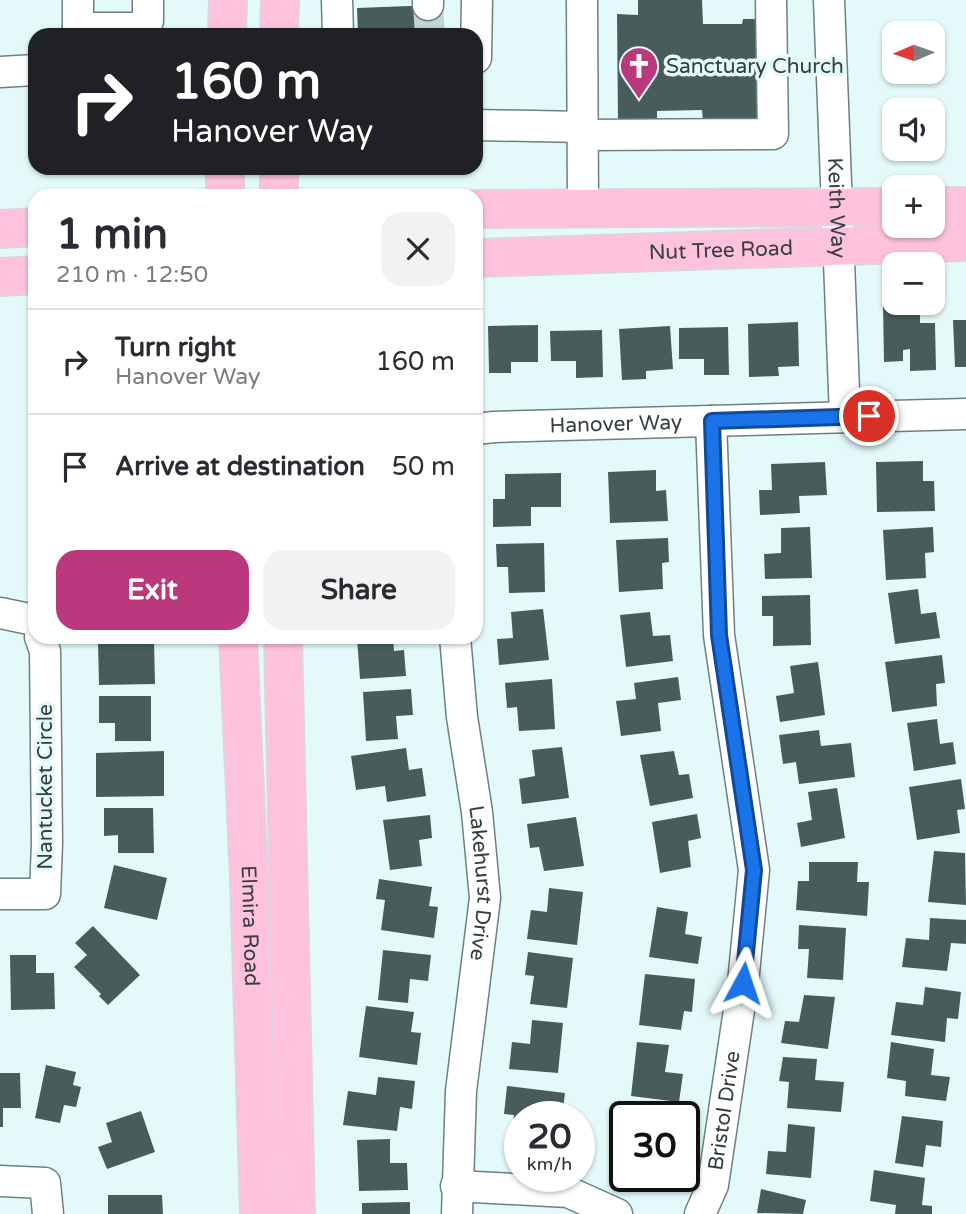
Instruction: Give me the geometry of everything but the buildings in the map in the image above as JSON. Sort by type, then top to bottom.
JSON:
[{"type":"main road","points":[[227,28],[228,0]]},
{"type":"main road","points":[[279,28],[280,0]]},
{"type":"main road","points":[[945,206],[966,206]]},
{"type":"main road","name":"Nut Tree Road","points":[[483,209],[882,207]]},
{"type":"main road","points":[[0,229],[28,227]]},
{"type":"main road","name":"Nut Tree Road","points":[[483,258],[966,242]]},
{"type":"main road","points":[[0,277],[28,275]]},
{"type":"main road","name":"Elmira Road","points":[[238,644],[252,962],[259,1214]]},
{"type":"main road","name":"Elmira Road","points":[[283,644],[296,1214]]},
{"type":"street","points":[[337,0],[338,28]]},
{"type":"street","points":[[477,0],[477,28]]},
{"type":"street","points":[[582,0],[583,208]]},
{"type":"street","points":[[483,125],[583,131],[773,134],[771,0]]},
{"type":"street","name":"Keith Way","points":[[829,0],[845,417]]},
{"type":"street","points":[[78,21],[142,28],[149,20]]},
{"type":"street","points":[[0,72],[28,70]]},
{"type":"street","name":"Hanover Way","points":[[483,429],[966,414]]},
{"type":"street","name":"Bristol Drive","points":[[700,1214],[713,1185],[743,983],[754,870],[719,635],[712,421]]},
{"type":"street","points":[[0,613],[28,619]]},
{"type":"street","name":"Nantucket Circle","points":[[0,894],[45,894],[47,843],[45,651],[42,644]]},
{"type":"street","name":"Lakehurst Drive","points":[[455,644],[462,717],[477,812],[485,898],[461,1091],[457,1200]]},
{"type":"street","points":[[0,1181],[44,1183],[48,1214]]},
{"type":"street","points":[[457,1200],[568,1192],[617,1214]]},
{"type":"tunnel","points":[[428,5],[430,28]]},
{"type":"place","name":"Sanctuary Church","points":[[639,100]]},
{"type":"route","points":[[743,983],[754,870],[719,635],[712,421],[869,416]]}]
